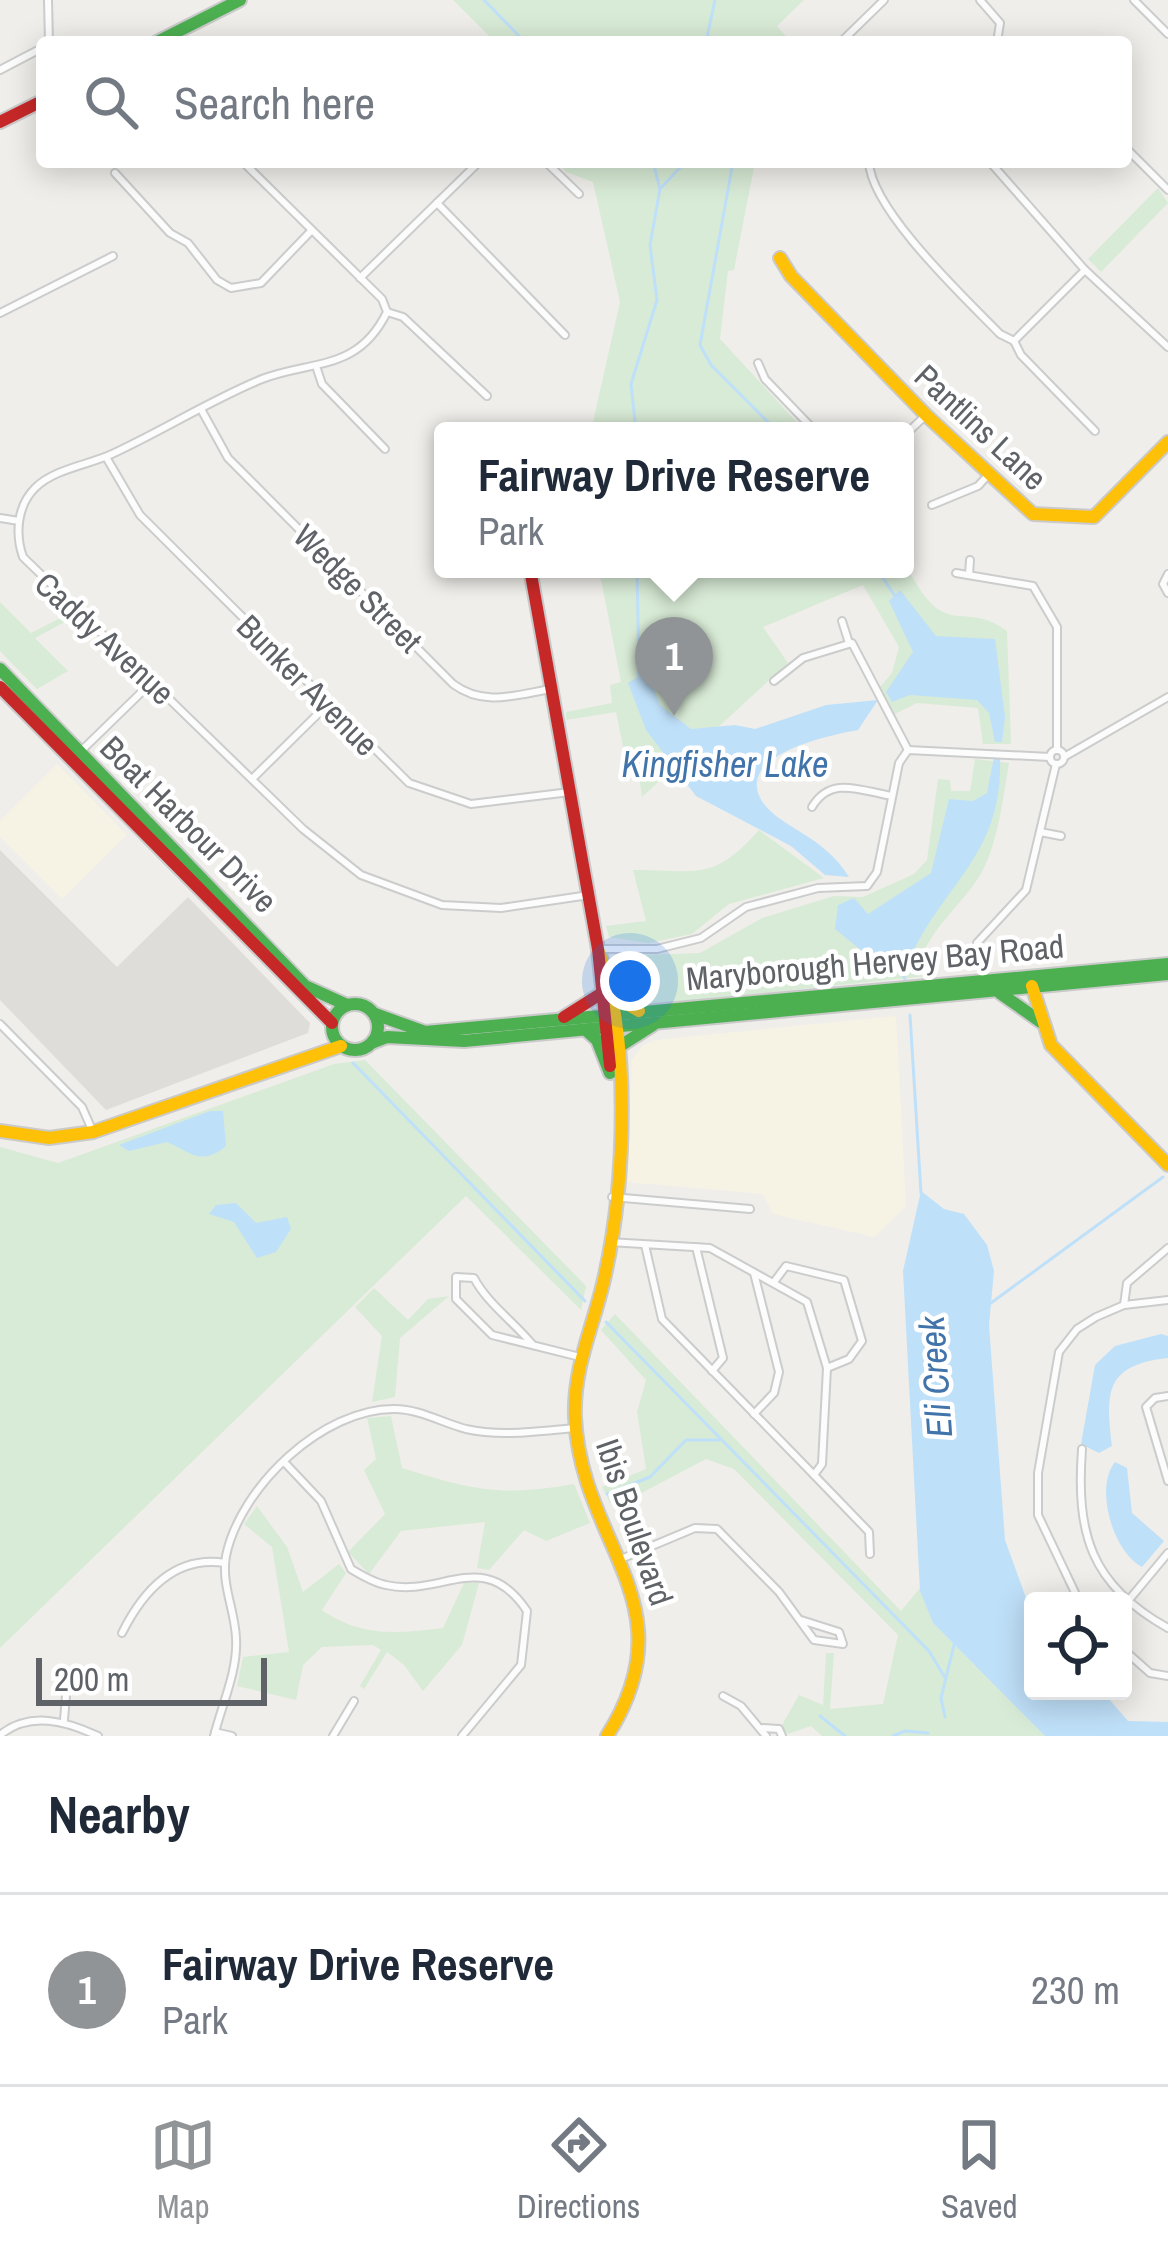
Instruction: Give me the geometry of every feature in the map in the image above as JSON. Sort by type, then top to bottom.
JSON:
[{"type":"main road","points":[[169,36],[240,0]]},
{"type":"main road","points":[[0,122],[36,104]]},
{"type":"main road","name":"Pantlins Lane","points":[[780,258],[791,276],[926,415],[1033,514],[1086,518],[1168,442]]},
{"type":"main road","points":[[532,578],[610,1021]]},
{"type":"main road","name":"Boat Harbour Drive","points":[[0,669],[76,756],[332,1023]]},
{"type":"main road","name":"Boat Harbour Drive","points":[[0,687],[76,756],[305,986],[347,1005]]},
{"type":"main road","points":[[598,949],[622,1001],[640,1011]]},
{"type":"main road","name":"Maryborough Hervey Bay Road","points":[[375,1014],[425,1032],[564,1018],[658,1023],[995,991],[1031,980],[1168,964]]},
{"type":"main road","points":[[607,974],[610,1021]]},
{"type":"main road","name":"Maryborough Hervey Bay Road","points":[[374,1042],[585,1029],[640,1011],[1168,974]]},
{"type":"main road","points":[[1031,980],[1040,1022],[1062,1060],[1168,1165]]},
{"type":"main road","points":[[995,991],[1040,1022]]},
{"type":"main road","points":[[564,1018],[602,993]]},
{"type":"main road","points":[[0,1132],[50,1138],[93,1132],[340,1046],[353,1051],[374,1042],[379,1029],[368,1007],[347,1005],[332,1023],[340,1046]]},
{"type":"main road","name":"Ibis Boulevard","points":[[607,1736],[622,1718],[641,1661],[642,1628],[620,1559],[586,1480],[575,1428],[580,1357],[609,1242],[617,1105],[616,1049],[610,1021]]},
{"type":"main road","name":"Ibis Boulevard","points":[[610,1021],[610,1073],[617,1105]]},
{"type":"main road","points":[[616,1049],[658,1023]]},
{"type":"main road","points":[[585,1029],[597,1040],[610,1073]]},
{"type":"street","points":[[48,0],[49,36]]},
{"type":"street","points":[[847,36],[884,0]]},
{"type":"street","points":[[980,0],[1000,23],[998,36]]},
{"type":"street","points":[[1134,0],[1168,34]]},
{"type":"street","points":[[0,68],[36,52]]},
{"type":"street","points":[[1132,154],[1168,190]]},
{"type":"street","points":[[249,168],[360,278],[387,312],[403,317],[487,396]]},
{"type":"street","points":[[360,278],[473,168]]},
{"type":"street","points":[[552,168],[579,194]]},
{"type":"street","points":[[870,168],[872,180],[915,245],[1000,334],[1014,341],[1095,431]]},
{"type":"street","points":[[995,168],[1085,271],[1168,347]]},
{"type":"street","points":[[115,173],[170,233],[188,243],[217,280],[231,288],[261,283],[311,231]]},
{"type":"street","points":[[437,203],[565,335]]},
{"type":"street","points":[[0,313],[113,256]]},
{"type":"street","points":[[1014,341],[1085,271]]},
{"type":"street","points":[[0,518],[19,521],[35,488],[265,378],[317,368],[349,354],[387,312]]},
{"type":"street","points":[[758,363],[765,379],[806,422]]},
{"type":"street","points":[[317,368],[322,384],[385,449]]},
{"type":"street","name":"Wedge Street","points":[[202,411],[228,458],[453,684],[470,696],[488,700],[551,689]]},
{"type":"street","points":[[914,426],[926,415]]},
{"type":"street","name":"Bunker Avenue","points":[[106,457],[140,515],[380,759],[436,796],[488,804],[570,792]]},
{"type":"street","points":[[932,506],[978,487],[989,474]]},
{"type":"street","name":"Caddy Avenue","points":[[19,521],[20,550],[28,566],[154,680],[303,829],[362,875],[389,889],[442,905],[501,908],[589,895]]},
{"type":"street","points":[[969,575],[970,560]]},
{"type":"street","points":[[956,573],[1033,586],[1055,622],[1057,757],[1026,890],[977,943]]},
{"type":"street","points":[[1168,574],[1163,584],[1168,593]]},
{"type":"street","points":[[842,621],[849,643],[857,648],[875,693],[908,750]]},
{"type":"street","points":[[774,681],[803,658],[849,643]]},
{"type":"street","points":[[76,756],[154,680]]},
{"type":"street","points":[[908,750],[1057,757],[1168,697]]},
{"type":"street","points":[[252,779],[328,704]]},
{"type":"street","points":[[598,949],[657,949],[701,938],[746,908],[818,888],[867,886],[877,872],[899,763],[908,750]]},
{"type":"street","points":[[812,807],[824,790],[838,786],[892,796]]},
{"type":"street","points":[[1040,832],[1061,836]]},
{"type":"street","points":[[0,1024],[82,1107],[93,1132]]},
{"type":"street","points":[[612,1197],[750,1209]]},
{"type":"street","points":[[609,1242],[696,1246],[754,1271],[807,1303],[826,1368],[823,1463],[814,1475]]},
{"type":"street","points":[[645,1245],[662,1318],[869,1532],[870,1554]]},
{"type":"street","points":[[696,1246],[723,1358],[712,1371]]},
{"type":"street","points":[[1124,1305],[1126,1283],[1168,1248]]},
{"type":"street","points":[[774,1282],[786,1266],[844,1280],[862,1341],[849,1359],[826,1368]]},
{"type":"street","points":[[754,1271],[778,1372],[774,1393],[754,1414]]},
{"type":"street","points":[[532,1344],[503,1309],[483,1296],[474,1278],[456,1277],[456,1299],[492,1336],[580,1357]]},
{"type":"street","points":[[1075,1592],[1038,1515],[1038,1473],[1059,1352],[1077,1329],[1124,1305],[1168,1300]]},
{"type":"street","points":[[1168,1396],[1154,1398],[1146,1407],[1168,1481]]},
{"type":"street","points":[[232,1736],[214,1734],[235,1661],[237,1634],[225,1563],[245,1508],[286,1464],[335,1422],[368,1410],[402,1408],[497,1434],[575,1428]]},
{"type":"street","points":[[1082,1449],[1078,1506],[1083,1528],[1099,1569],[1117,1592]]},
{"type":"street","points":[[286,1464],[320,1501],[351,1569],[389,1586],[487,1578],[514,1592],[527,1611],[521,1665],[462,1736]]},
{"type":"street","points":[[620,1559],[694,1528],[718,1529],[814,1640],[843,1644],[839,1632],[801,1620]]},
{"type":"street","points":[[1132,1597],[1168,1553]]},
{"type":"street","points":[[122,1633],[154,1585],[180,1566],[201,1559],[225,1563]]},
{"type":"street","points":[[1132,1607],[1168,1628]]},
{"type":"street","points":[[1132,1657],[1150,1673],[1168,1676]]},
{"type":"street","points":[[64,1720],[67,1683]]},
{"type":"street","points":[[723,1696],[764,1732],[778,1729],[782,1736]]},
{"type":"street","points":[[333,1736],[354,1701]]},
{"type":"street","points":[[0,1735],[38,1720],[64,1720],[98,1736]]},
{"type":"shaded area","points":[[57,764],[127,835],[62,899],[0,837],[0,821]]},
{"type":"shaded area","points":[[0,850],[117,967],[188,897],[310,1023],[308,1033],[106,1110],[0,1000]]},
{"type":"shaded area","points":[[896,1016],[906,1206],[874,1237],[773,1214],[763,1194],[626,1182],[632,1059],[643,1046],[655,1040]]},
{"type":"green space","points":[[453,0],[804,0],[777,26],[786,36],[489,36]]},
{"type":"green space","points":[[563,168],[754,168],[734,270],[728,271],[720,339],[797,422],[593,422],[620,302],[593,182]]},
{"type":"green space","points":[[1158,188],[1168,203],[1101,272],[1088,259]]},
{"type":"green space","points":[[601,578],[913,578],[943,612],[991,622],[1007,631],[1011,744],[983,744],[978,708],[917,703],[895,714],[879,688],[892,673],[899,647],[863,585],[763,627],[788,663],[642,797],[636,755],[625,756],[616,712],[566,720],[566,712],[612,703],[610,685],[621,682]]},
{"type":"green space","points":[[0,602],[31,633],[70,613],[74,617],[35,638],[68,671],[37,689],[0,651]]},
{"type":"green space","points":[[975,759],[1009,763],[1002,806],[979,877],[926,947],[934,957],[937,975],[646,1005],[631,1003],[613,976],[619,956],[700,953],[762,918],[834,896],[863,897],[914,874],[927,860],[938,779],[950,780],[951,791],[970,791]]},
{"type":"green space","points":[[759,830],[824,878],[729,904],[692,934],[648,943],[609,937],[606,926],[646,921],[633,870],[689,871],[716,866]]},
{"type":"green space","points":[[365,1060],[586,1286],[581,1310],[466,1196],[0,1648],[0,1147],[58,1163],[334,1064]]},
{"type":"green space","points":[[374,1288],[408,1320],[428,1299],[449,1296],[400,1338],[395,1397],[372,1402],[382,1336],[355,1307]]},
{"type":"green space","points":[[615,1314],[901,1611],[920,1588],[933,1623],[1046,1736],[822,1736],[811,1726],[788,1734],[781,1727],[799,1695],[823,1705],[826,1653],[834,1653],[830,1709],[883,1704],[898,1635],[734,1469],[706,1459],[613,1508],[602,1487],[646,1469],[637,1412],[646,1380],[601,1330]]},
{"type":"green space","points":[[391,1416],[402,1468],[486,1489],[574,1484],[590,1523],[546,1541],[524,1530],[489,1570],[477,1568],[485,1522],[401,1531],[369,1574],[348,1552],[385,1514],[364,1470],[376,1459],[367,1418]]},
{"type":"green space","points":[[257,1506],[287,1547],[303,1592],[339,1564],[346,1573],[322,1610],[351,1625],[395,1632],[443,1628],[464,1583],[479,1583],[462,1645],[423,1691],[404,1665],[387,1652],[364,1689],[360,1686],[381,1650],[373,1645],[322,1647],[303,1665],[296,1700],[237,1686],[243,1657],[289,1652],[272,1547],[244,1524]]},
{"type":"water","points":[[900,590],[936,636],[995,639],[1005,717],[1002,742],[995,742],[989,713],[977,700],[910,695],[892,702],[886,692],[913,652],[889,601]]},
{"type":"water","name":"Kingfisher Lake","points":[[647,671],[660,705],[691,729],[735,725],[755,729],[826,705],[878,700],[858,730],[807,743],[771,760],[760,772],[757,787],[772,813],[827,851],[849,877],[825,875],[791,846],[696,796],[646,730],[628,683]]},
{"type":"water","points":[[994,757],[1000,757],[993,818],[971,863],[912,954],[867,955],[835,929],[838,905],[854,898],[868,914],[931,873],[949,799],[973,801],[987,793]]},
{"type":"water","points":[[210,1111],[223,1111],[226,1146],[210,1156],[196,1156],[167,1142],[129,1151],[119,1145]]},
{"type":"water","points":[[921,1191],[944,1209],[964,1214],[987,1245],[994,1271],[989,1325],[1005,1540],[1024,1592],[1024,1700],[1110,1700],[1128,1721],[1168,1722],[1168,1736],[1045,1736],[933,1623],[920,1591],[903,1271]]},
{"type":"water","points":[[236,1203],[256,1223],[287,1217],[291,1229],[276,1252],[257,1258],[234,1222],[209,1214],[216,1205]]},
{"type":"water","points":[[1168,1336],[1168,1358],[1131,1367],[1114,1385],[1109,1411],[1112,1446],[1099,1453],[1081,1444],[1095,1365],[1115,1346]]},
{"type":"water","points":[[1115,1462],[1127,1468],[1132,1513],[1164,1541],[1142,1567],[1123,1548],[1110,1519],[1106,1487]]},
{"type":"waterway","name":"Eli Creek","points":[[484,0],[519,36]]},
{"type":"waterway","points":[[707,36],[715,0]]},
{"type":"waterway","name":"Eli Creek","points":[[635,422],[631,384],[657,300],[650,245],[660,189],[655,168]]},
{"type":"waterway","points":[[662,187],[679,168]]},
{"type":"waterway","points":[[732,168],[700,345],[711,365],[768,422]]},
{"type":"waterway","name":"Eli Creek","points":[[637,578],[639,675]]},
{"type":"waterway","points":[[883,578],[895,596]]},
{"type":"waterway","name":"Eli Creek","points":[[896,955],[906,982]]},
{"type":"waterway","name":"Eli Creek","points":[[910,1015],[921,1193]]},
{"type":"waterway","points":[[353,1063],[585,1301]]},
{"type":"waterway","points":[[991,1303],[1163,1177]]},
{"type":"waterway","points":[[606,1322],[929,1651],[944,1676]]},
{"type":"waterway","points":[[607,1494],[650,1477],[686,1440],[719,1440]]},
{"type":"waterway","name":"Eli Creek","points":[[945,1717],[941,1698],[954,1645]]},
{"type":"waterway","points":[[820,1716],[845,1736]]},
{"type":"waterway","points":[[893,1736],[905,1731],[928,1733]]},
{"type":"traffic: fast","points":[[169,36],[240,0]]},
{"type":"traffic: fast","points":[[0,669],[305,986],[347,1005]]},
{"type":"traffic: fast","points":[[375,1014],[425,1032],[1168,964]]},
{"type":"traffic: fast","points":[[374,1042],[387,1037],[464,1041],[1168,974]]},
{"type":"traffic: fast","points":[[1000,993],[1041,1022]]},
{"type":"traffic: fast","points":[[355,1004],[371,1011],[378,1027],[371,1043],[355,1050],[339,1043],[332,1027],[339,1011],[355,1004]]},
{"type":"traffic: fast","points":[[617,1048],[653,1025]]},
{"type":"traffic: fast","points":[[586,1030],[597,1040],[610,1073]]},
{"type":"traffic: slow","points":[[780,258],[791,276],[926,415],[1033,514],[1094,517],[1168,442]]},
{"type":"traffic: slow","points":[[598,949],[616,1023],[621,1155],[612,1238],[581,1362],[575,1417],[594,1503],[635,1611],[638,1649],[630,1690],[607,1736]]},
{"type":"traffic: slow","points":[[607,974],[622,1001],[639,1011]]},
{"type":"traffic: slow","points":[[1032,986],[1051,1045],[1168,1165]]},
{"type":"traffic: slow","points":[[0,1131],[49,1138],[93,1132],[341,1046]]},
{"type":"traffic: jam","points":[[0,122],[36,104]]},
{"type":"traffic: jam","points":[[532,578],[598,949],[610,1066]]},
{"type":"traffic: jam","points":[[0,687],[332,1023]]},
{"type":"traffic: jam","points":[[564,1017],[602,993]]},
{"type":"place","name":"Fairway Drive Reserve","points":[[674,716]]}]
